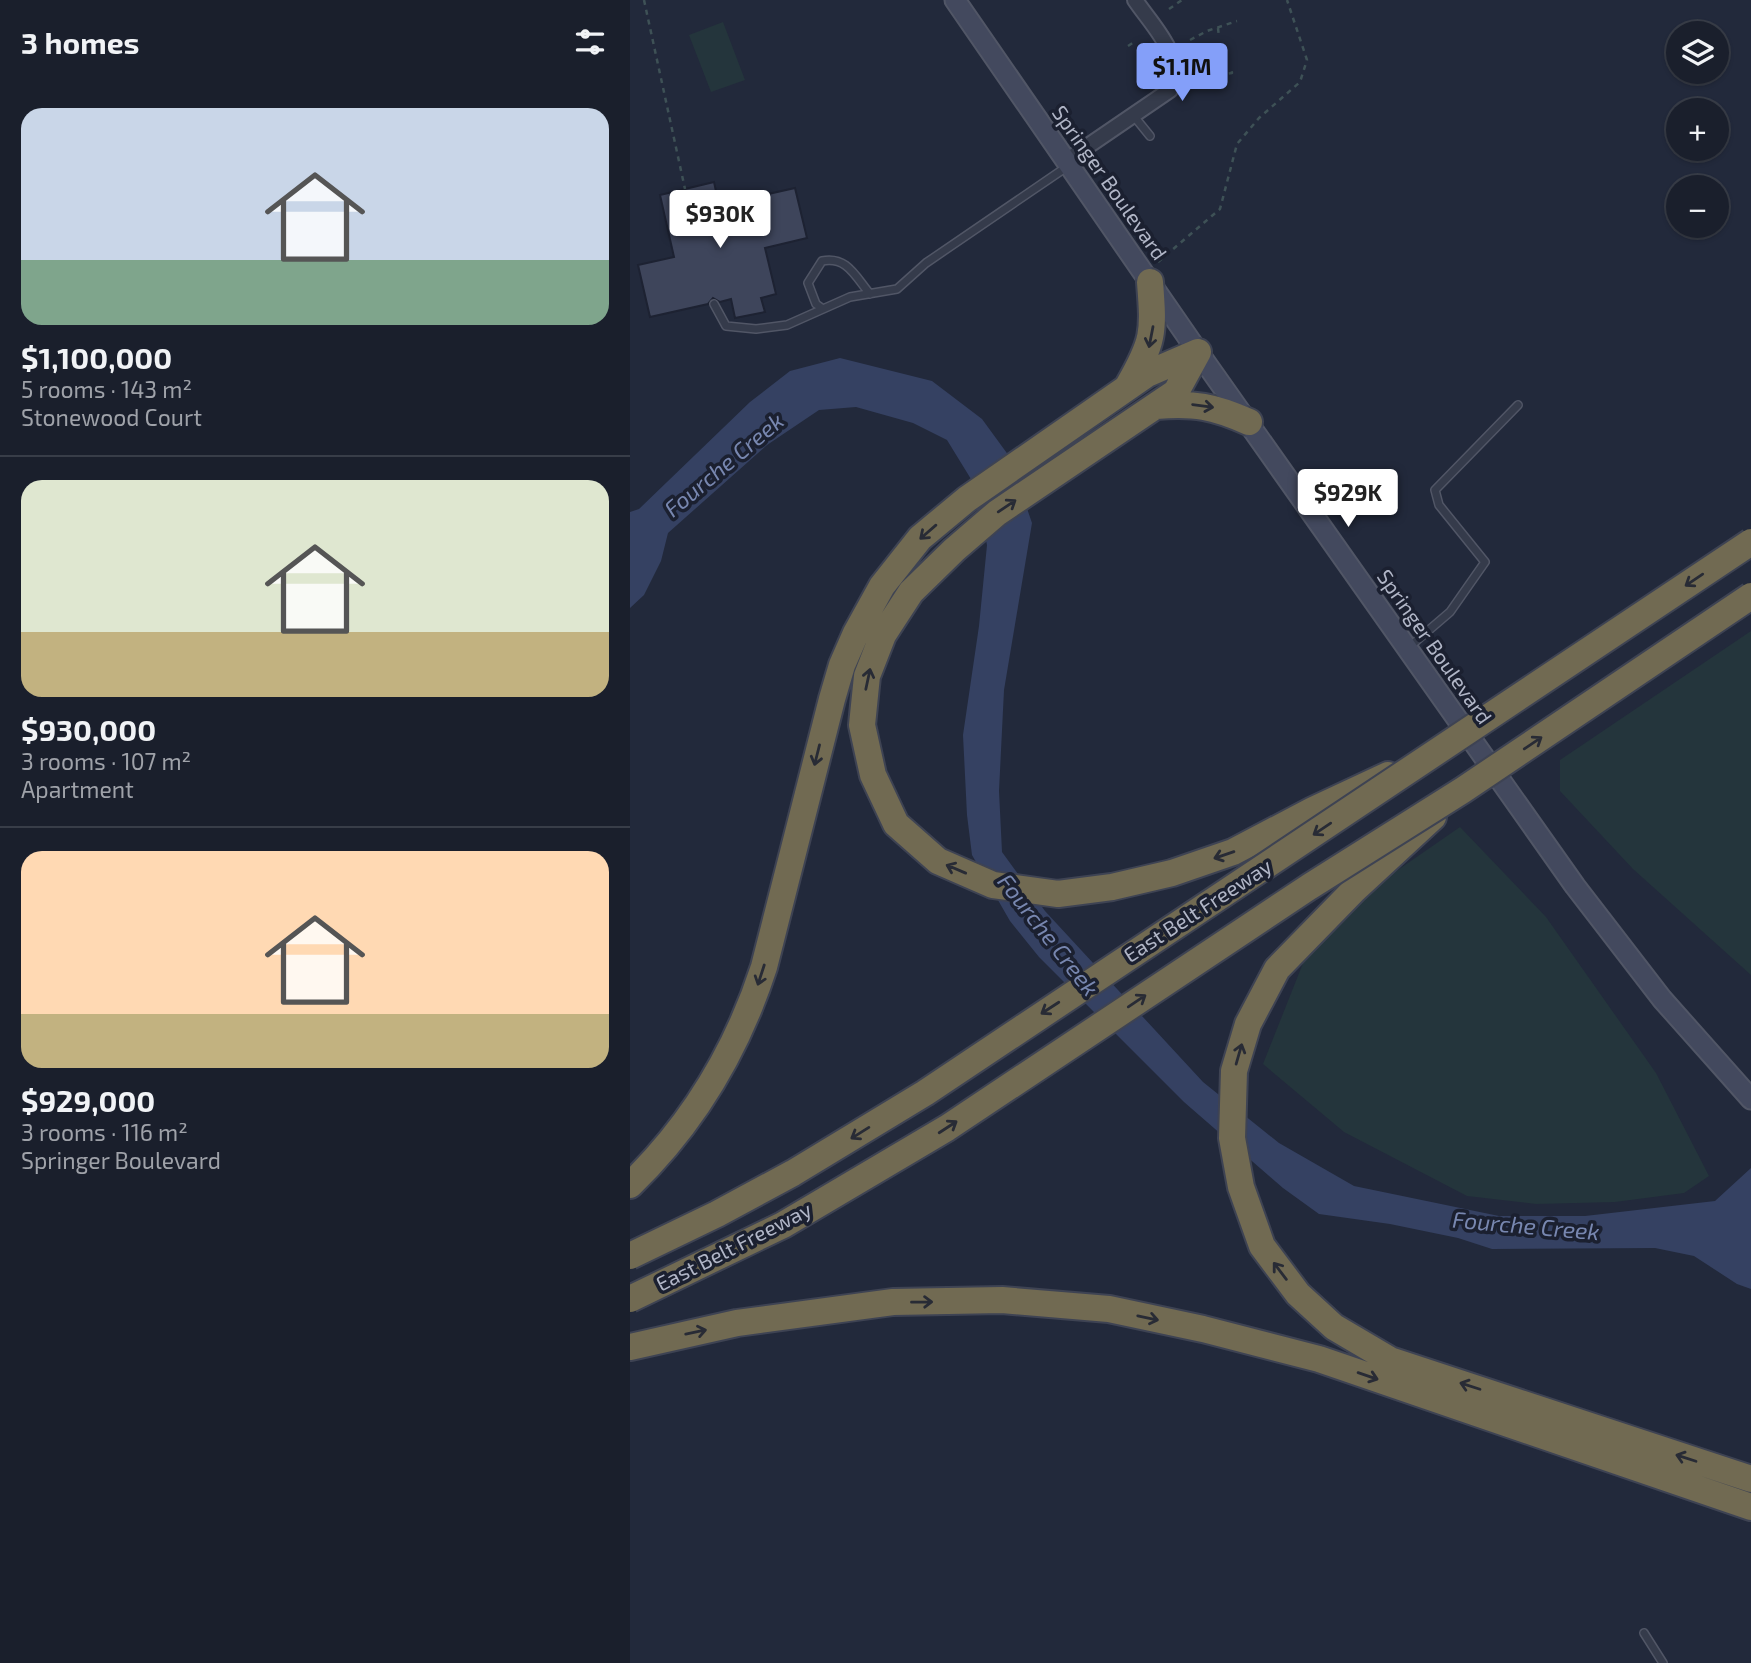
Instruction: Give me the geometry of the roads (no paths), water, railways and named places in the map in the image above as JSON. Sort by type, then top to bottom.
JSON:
[{"type":"highway","points":[[1128,387],[1151,343],[1153,323],[1147,277]]},
{"type":"highway","points":[[630,1185],[670,1141],[706,1093],[735,1043],[751,1006],[764,967],[842,665],[882,586],[920,538],[967,499],[1147,374],[1198,352]]},
{"type":"highway","points":[[1198,352],[1176,392],[996,513],[954,550],[911,592],[883,635],[867,676],[862,725],[873,775],[896,824],[938,862],[993,885],[1058,894],[1085,891],[1172,873],[1233,852],[1313,810],[1440,751]]},
{"type":"highway","points":[[1154,407],[1186,404],[1219,409],[1249,422]]},
{"type":"highway","name":"East Belt Freeway","points":[[630,1256],[782,1179],[903,1106],[1751,542]]},
{"type":"highway","name":"East Belt Freeway","points":[[630,1299],[783,1225],[947,1128],[1751,596]]},
{"type":"highway","points":[[1463,789],[1354,890],[1277,969],[1248,1024],[1234,1071],[1232,1138],[1241,1188],[1262,1246],[1298,1294],[1334,1327],[1390,1360],[1751,1479]]},
{"type":"highway","points":[[630,1347],[737,1323],[893,1302],[1002,1300],[1109,1309],[1203,1329],[1319,1359],[1751,1507]]},
{"type":"main road","name":"Springer Boulevard","points":[[955,0],[1198,352],[1611,936],[1724,1071],[1751,1099]]},
{"type":"street","points":[[1068,163],[1170,90],[1175,78],[1172,53],[1135,0]]},
{"type":"lane","points":[[1133,114],[1150,136]]},
{"type":"lane","points":[[714,303],[726,326],[756,329],[787,325],[850,297],[897,289],[926,263],[1068,163]]},
{"type":"lane","points":[[822,309],[816,304],[808,283],[822,261],[835,258],[846,264],[870,294]]},
{"type":"lane","points":[[1408,648],[1450,612],[1485,562],[1439,505],[1435,490],[1518,405]]},
{"type":"lane","points":[[1644,1633],[1663,1663]]},
{"type":"water","name":"Fourche Creek","points":[[840,358],[932,381],[982,419],[1009,456],[1032,523],[1004,690],[999,791],[1002,852],[1045,911],[1203,1082],[1279,1143],[1354,1186],[1499,1216],[1585,1216],[1715,1201],[1751,1168],[1751,1289],[1737,1284],[1694,1256],[1655,1248],[1492,1249],[1458,1238],[1390,1224],[1319,1214],[1283,1188],[1184,1102],[1039,957],[1010,921],[972,855],[963,735],[979,626],[987,545],[974,484],[947,440],[913,423],[856,407],[819,410],[767,445],[668,533],[661,561],[644,595],[630,608],[630,512],[639,509],[750,402],[790,371]]}]
